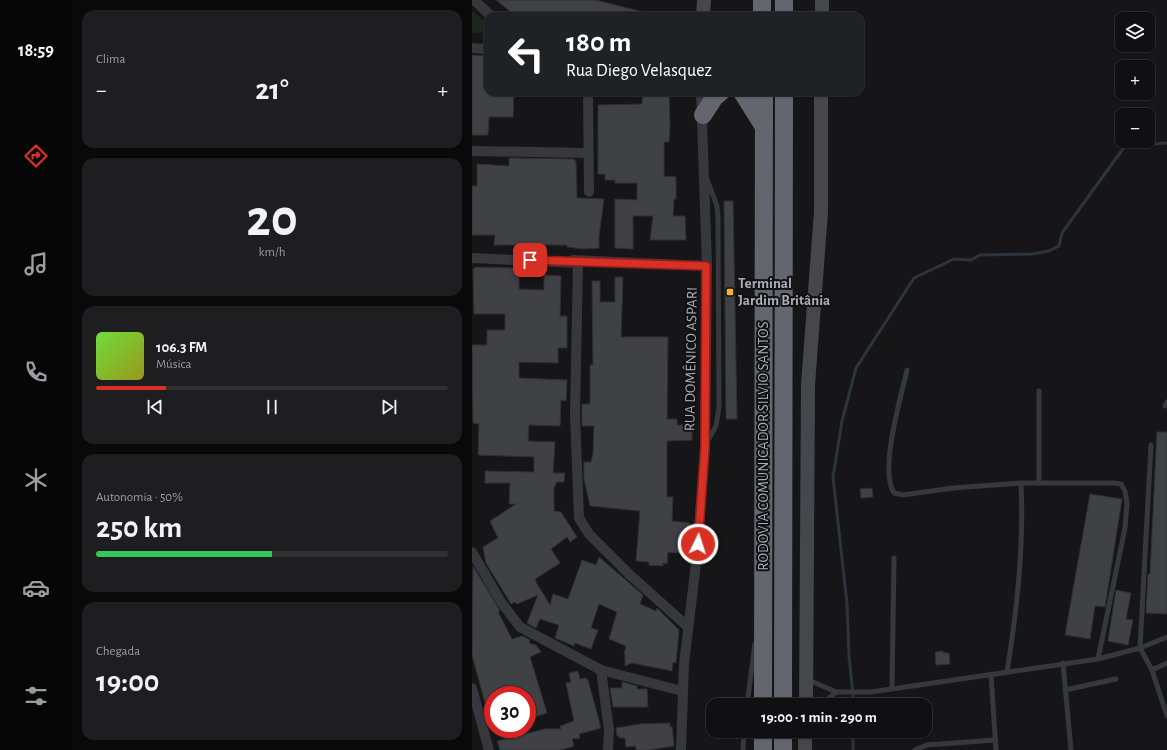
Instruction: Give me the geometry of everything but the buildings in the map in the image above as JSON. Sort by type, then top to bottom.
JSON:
[{"type":"highway","points":[[784,0],[784,12]]},
{"type":"highway","points":[[703,115],[717,96]]},
{"type":"highway","points":[[744,96],[765,129]]},
{"type":"highway","name":"RODOVIA COMUNICADOR SILVIO SANTOS","points":[[763,698],[764,96]]},
{"type":"highway","name":"RODOVIA COMUNICADOR SILVIO SANTOS","points":[[783,698],[784,96]]},
{"type":"highway","points":[[763,738],[763,750]]},
{"type":"highway","points":[[783,738],[783,750]]},
{"type":"main road","points":[[703,12],[704,0]]},
{"type":"main road","points":[[822,0],[822,12]]},
{"type":"main road","points":[[806,698],[808,385],[821,212],[821,96]]},
{"type":"main road","points":[[806,738],[806,750]]},
{"type":"street","points":[[474,0],[487,12]]},
{"type":"street","points":[[472,48],[484,49]]},
{"type":"street","points":[[588,96],[589,192]]},
{"type":"street","name":"RUA DOMÊNICO ASPARI","points":[[681,750],[682,691],[687,626],[697,555],[705,448],[706,266],[701,96]]},
{"type":"street","points":[[472,150],[588,152]]},
{"type":"street","points":[[472,258],[706,266]]},
{"type":"street","points":[[472,258],[578,263],[574,416],[579,518],[589,534],[625,570],[687,626]]},
{"type":"street","points":[[472,552],[501,602],[520,627],[601,670],[682,691]]},
{"type":"street","points":[[601,670],[609,730],[608,750]]},
{"type":"street","points":[[472,688],[489,750]]},
{"type":"lane","points":[[704,170],[715,202],[718,217],[718,418],[705,448]]},
{"type":"lane","points":[[907,370],[890,453],[890,487],[894,493],[903,495],[953,488],[1021,483],[1121,484],[1125,491],[1127,503],[1125,528],[1098,659]]},
{"type":"lane","points":[[1039,391],[1039,483]]},
{"type":"lane","points":[[1151,445],[1140,648],[1152,670],[1167,716]]},
{"type":"lane","points":[[1007,672],[1018,599],[1022,527],[1021,483]]},
{"type":"lane","points":[[892,689],[894,558]]},
{"type":"lane","points":[[757,628],[762,589]]},
{"type":"lane","points":[[748,698],[756,635]]},
{"type":"lane","points":[[805,678],[838,692],[871,692],[1098,659],[1140,648],[1167,637]]},
{"type":"lane","points":[[1063,663],[1071,750]]},
{"type":"lane","points":[[1152,670],[1167,663]]},
{"type":"lane","points":[[991,674],[996,750]]},
{"type":"lane","points":[[1066,690],[1116,680]]},
{"type":"lane","points":[[831,698],[838,692]]},
{"type":"lane","points":[[743,750],[744,738]]},
{"type":"lane","points":[[915,750],[927,745],[995,740]]},
{"type":"shaded area","points":[[472,11],[484,21],[484,32],[472,33]]},
{"type":"waterway","points":[[853,698],[849,656],[847,604],[833,477],[842,421],[856,368],[914,278],[954,259],[971,260],[980,255],[1032,254],[1049,251],[1059,246],[1062,233],[1125,146],[1167,143]]},
{"type":"waterway","points":[[853,738],[853,750]]},
{"type":"place","name":"Terminal Jardim Britânia","points":[[730,292]]},
{"type":"route","points":[[530,260],[579,260],[706,266],[705,448],[698,544]]}]
